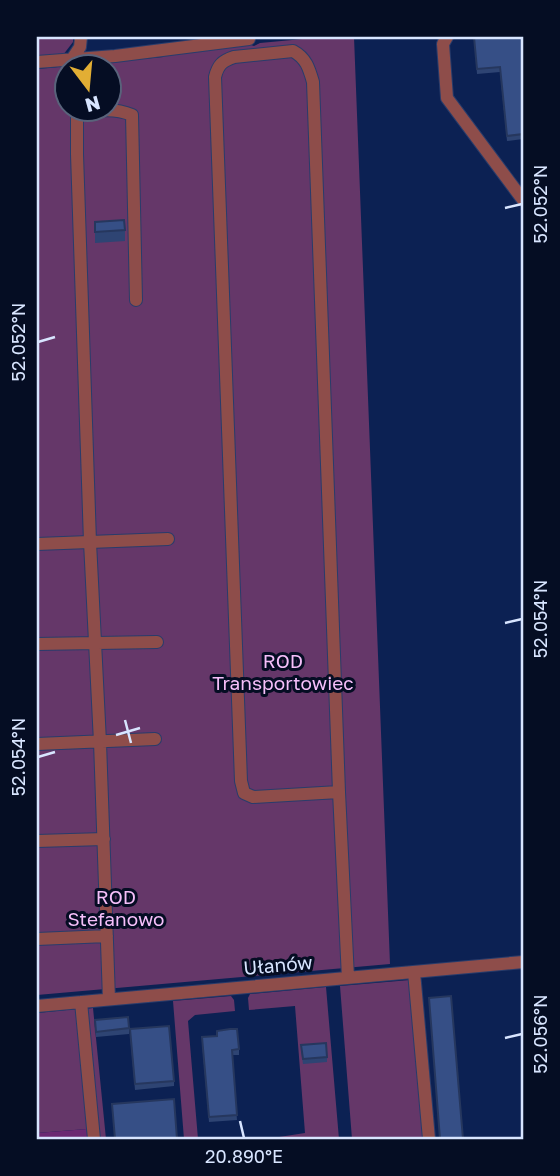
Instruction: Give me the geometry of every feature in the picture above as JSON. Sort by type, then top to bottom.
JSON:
[{"type":"street","points":[[447,37],[443,44],[447,98],[523,200]]},
{"type":"street","points":[[122,55],[250,39]]},
{"type":"street","points":[[338,792],[253,797],[244,793],[240,781],[215,77],[219,65],[227,59],[293,51],[306,62],[313,82],[338,792],[348,978]]},
{"type":"street","points":[[122,111],[132,115],[136,300]]},
{"type":"street","points":[[77,122],[90,542],[109,999]]},
{"type":"street","points":[[37,544],[169,539]]},
{"type":"street","points":[[37,644],[157,642]]},
{"type":"street","points":[[37,744],[155,739]]},
{"type":"street","points":[[37,841],[104,838]]},
{"type":"street","points":[[37,940],[107,936]]},
{"type":"street","name":"Ułanów","points":[[37,1006],[523,962]]},
{"type":"street","points":[[414,972],[429,1139]]},
{"type":"street","points":[[81,1002],[94,1139]]},
{"type":"green space","points":[[37,37],[73,37],[73,42],[65,52],[52,52],[52,56],[37,58]]},
{"type":"green space","points":[[324,37],[354,37],[390,964],[37,995],[37,69],[52,67],[52,122],[122,122],[122,61],[163,57],[163,52],[245,43],[254,46],[260,43]]},
{"type":"green space","points":[[410,980],[425,1139],[352,1139],[340,986]]},
{"type":"green space","points":[[326,987],[339,1139],[266,1139],[305,1133],[295,1006],[249,1010],[248,998],[250,994]]},
{"type":"green space","points":[[231,996],[235,1011],[195,1015],[188,1021],[198,1139],[184,1139],[173,1001]]},
{"type":"green space","points":[[93,1008],[106,1139],[99,1139],[85,1009]]},
{"type":"green space","points":[[76,1009],[87,1129],[37,1133],[37,1013]]},
{"type":"shaded area","points":[[87,1129],[88,1139],[37,1139],[37,1133]]},
{"type":"building","points":[[474,37],[523,37],[523,134],[507,136],[500,67],[477,69]]},
{"type":"building","points":[[124,220],[125,230],[95,232],[95,222]]},
{"type":"building","points":[[451,996],[463,1139],[440,1139],[429,998]]},
{"type":"building","points":[[128,1017],[129,1028],[96,1032],[95,1020]]},
{"type":"building","points":[[169,1026],[174,1081],[135,1084],[130,1029]]},
{"type":"building","points":[[237,1029],[239,1049],[232,1050],[237,1115],[209,1117],[202,1037],[217,1036],[217,1031]]},
{"type":"building","points":[[326,1043],[327,1057],[303,1059],[301,1045]]},
{"type":"building","points":[[174,1099],[177,1139],[115,1139],[112,1104]]},
{"type":"park label","name":"ROD Transportowiec","points":[[283,672]]},
{"type":"park label","name":"ROD Stefanowo","points":[[116,908]]}]
